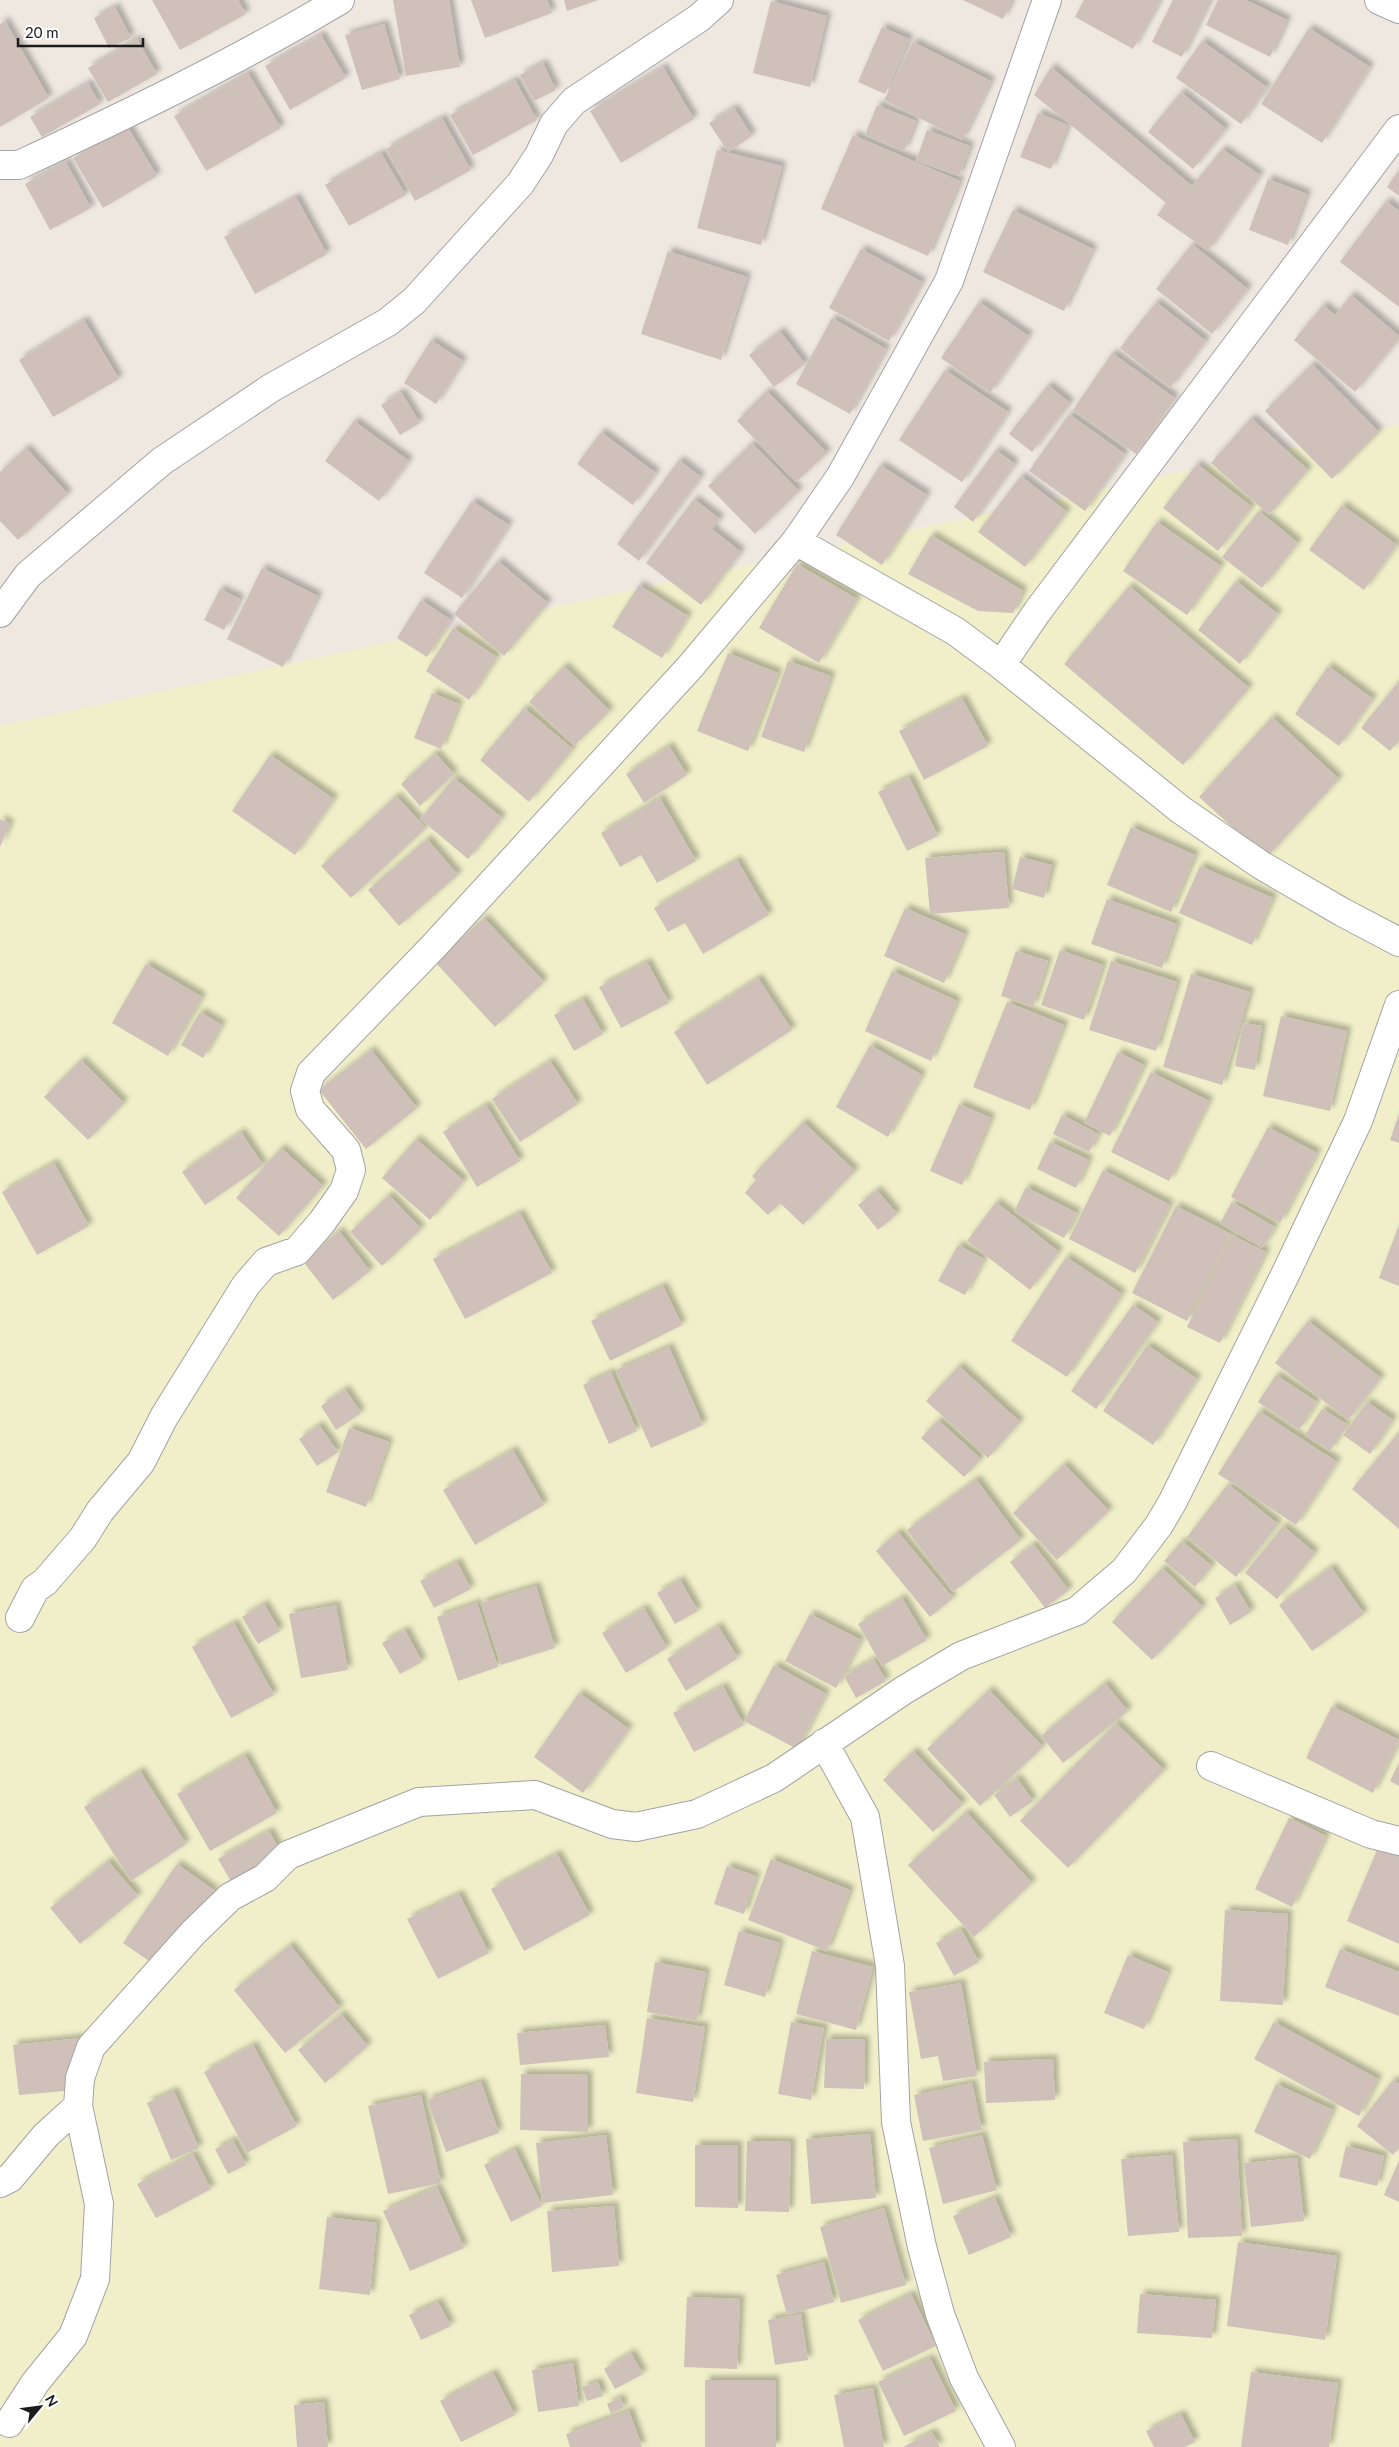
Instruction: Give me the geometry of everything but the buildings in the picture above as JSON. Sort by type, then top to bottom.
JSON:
[{"type":"street","points":[[0,165],[19,165],[160,98],[238,59],[340,0]]},
{"type":"street","points":[[0,613],[28,575],[162,461],[271,388],[388,322],[414,301],[520,184],[539,155],[554,124],[574,101],[700,18],[719,0]]},
{"type":"street","points":[[20,1618],[35,1589],[45,1582],[83,1538],[100,1511],[141,1462],[164,1416],[246,1285],[266,1262],[296,1251],[322,1222],[344,1191],[351,1170],[346,1150],[310,1109],[305,1092],[311,1073],[434,948],[650,710],[796,541],[840,477],[950,281],[1047,0]]},
{"type":"street","points":[[1379,0],[1399,9]]},
{"type":"street","points":[[1001,665],[1037,612],[1399,129]]},
{"type":"street","points":[[796,541],[956,631],[1181,810],[1269,869],[1342,912],[1399,942]]},
{"type":"street","points":[[9,2423],[35,2383],[73,2336],[94,2279],[99,2204],[78,2106],[80,2078],[91,2047],[192,1934],[230,1898],[265,1878],[288,1855],[419,1802],[535,1795],[612,1824],[636,1827],[696,1814],[774,1778],[904,1690],[961,1656],[1077,1610],[1124,1571],[1159,1525],[1284,1277],[1358,1121],[1399,1005]]},
{"type":"street","points":[[824,1743],[866,1817],[890,1966],[896,2122],[922,2247],[940,2314],[964,2378],[1001,2447]]},
{"type":"street","points":[[1211,1766],[1371,1834],[1399,1841]]},
{"type":"street","points":[[0,2183],[10,2178],[46,2135],[78,2106]]},
{"type":"green space","points":[[1399,425],[1399,2447],[0,2447],[0,726]]}]
